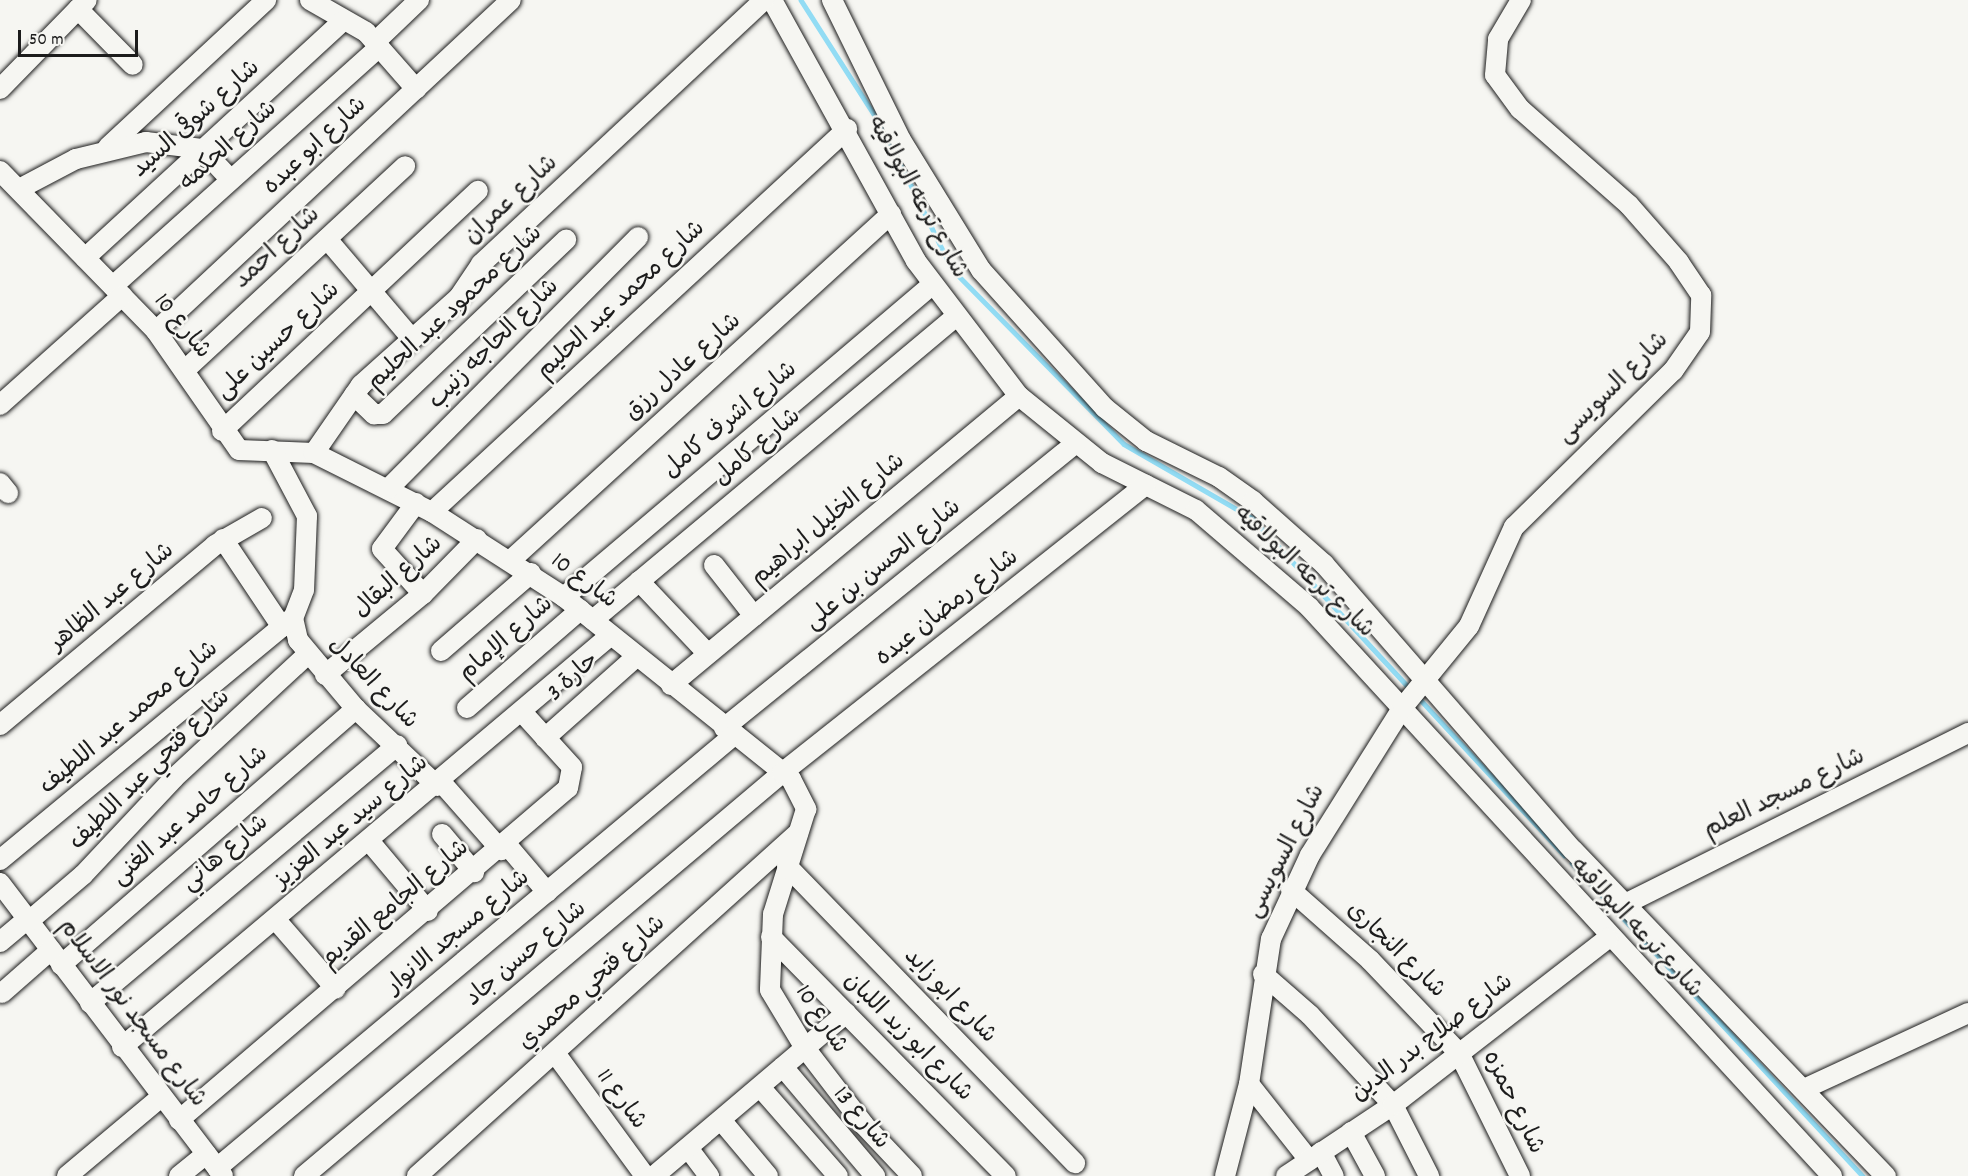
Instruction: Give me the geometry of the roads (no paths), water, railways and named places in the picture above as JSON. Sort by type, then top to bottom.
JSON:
[{"type":"street","points":[[108,147],[266,0]]},
{"type":"street","points":[[310,0],[377,44],[416,89]]},
{"type":"street","name":"شارع الحكمه","points":[[0,405],[231,180],[377,44],[419,0]]},
{"type":"street","name":"شارع ابو عبده","points":[[156,332],[511,0]]},
{"type":"street","name":"شارع عمران","points":[[314,453],[354,395],[466,289],[481,264],[764,0]]},
{"type":"street","name":"شارع ترعه البولاقيه","points":[[772,0],[848,129],[891,214],[932,285],[1019,396],[1075,444],[1230,536],[1308,607],[1405,705],[1608,938],[1832,1176]]},
{"type":"street","name":"شارع ترعه البولاقيه","points":[[832,0],[901,140],[943,215],[988,277],[1106,408],[1146,441],[1219,477],[1286,527],[1625,904],[1806,1088],[1886,1176]]},
{"type":"street","name":"شارع السويسى","points":[[1225,1176],[1250,1084],[1263,974],[1291,890],[1344,794],[1405,705],[1426,682],[1480,607],[1514,527],[1673,371],[1700,332],[1704,314],[1701,295],[1652,229],[1520,109],[1495,75],[1498,39],[1521,0]]},
{"type":"street","points":[[0,89],[82,4],[133,64]]},
{"type":"street","name":"شارع شوقى السيد","points":[[85,258],[344,21]]},
{"type":"street","name":"شارع محمد عبد الحليم","points":[[423,594],[382,549],[424,507],[848,129]]},
{"type":"street","points":[[19,189],[54,167],[108,147],[146,142],[202,149],[231,180]]},
{"type":"street","name":"شارع احمد","points":[[185,370],[405,166]]},
{"type":"street","name":"شارع 10","points":[[0,171],[156,332],[185,370],[222,431],[239,450],[314,453],[424,507],[477,539],[564,597],[782,773],[801,792],[802,829],[787,866],[771,937],[771,990],[805,1048],[864,1125],[912,1176]]},
{"type":"street","name":"شارع حسين على","points":[[222,431],[478,191]]},
{"type":"street","name":"شارع عادل رزق","points":[[511,560],[891,214]]},
{"type":"street","name":"شارع الحاجه زنيب","points":[[388,489],[638,237]]},
{"type":"street","points":[[327,239],[412,339]]},
{"type":"street","name":"شارع محمود عبد الحليم","points":[[354,395],[374,414],[383,414],[566,240]]},
{"type":"street","name":"شارع اشرف كامل","points":[[564,597],[932,285]]},
{"type":"street","name":"شارع كامل","points":[[587,615],[639,581],[957,316]]},
{"type":"street","name":"شارع الخليل ابراهيم","points":[[671,684],[1019,396]]},
{"type":"street","name":"شارع الحسن بن على","points":[[729,732],[1075,444]]},
{"type":"street","points":[[272,450],[307,516],[304,590],[291,617]]},
{"type":"street","name":"شارع رمضان عبده","points":[[782,773],[1146,485]]},
{"type":"street","name":"شارع عبد الظاهر","points":[[0,725],[223,539],[262,518]]},
{"type":"street","name":"شارع العادل","points":[[223,539],[291,617],[307,655],[356,709],[439,784],[547,892]]},
{"type":"street","name":"شارع البقال","points":[[325,675],[423,594],[477,539]]},
{"type":"street","points":[[714,565],[754,616]]},
{"type":"street","points":[[441,651],[531,573]]},
{"type":"street","points":[[639,581],[708,654]]},
{"type":"street","name":"شارع الإمام","points":[[467,708],[587,615]]},
{"type":"street","name":"شارع محمد عبد اللطيف","points":[[0,860],[291,617]]},
{"type":"street","name":"شارع سيد عبد العزيز","points":[[122,1047],[439,784],[610,635]]},
{"type":"street","name":"شارع فتحي عبد اللطيف","points":[[0,942],[83,875],[174,778],[307,655]]},
{"type":"street","name":"حارة 3","points":[[545,738],[637,656]]},
{"type":"street","name":"شارع حامد عبد الغنى","points":[[2,993],[56,957],[356,709]]},
{"type":"street","name":"شارع الجامع القديم","points":[[179,1120],[504,847],[573,782],[572,767],[522,712]]},
{"type":"street","name":"شارع مسجد الانوار","points":[[179,1176],[215,1166],[547,892],[729,732]]},
{"type":"street","name":"شارع مسجد العلم","points":[[1625,904],[1968,733]]},
{"type":"street","name":"شارع هاني","points":[[90,1003],[397,745]]},
{"type":"street","name":"شارع حسن جاد","points":[[304,1176],[782,773]]},
{"type":"street","name":"شارع فتحي محمدي","points":[[417,1176],[802,829]]},
{"type":"street","points":[[442,834],[474,872]]},
{"type":"street","points":[[370,842],[428,911]]},
{"type":"street","name":"شارع ابو زايد","points":[[787,866],[1074,1163]]},
{"type":"street","name":"شارع مسجد نور الاسلام","points":[[0,883],[122,1047],[215,1166]]},
{"type":"street","name":"شارع النجارى","points":[[1291,890],[1370,960],[1459,1053]]},
{"type":"street","points":[[276,920],[336,989]]},
{"type":"street","name":"شارع ابو زيد اللبان","points":[[771,937],[1006,1176]]},
{"type":"street","name":"شارع صلاح بدر الدين","points":[[1286,1176],[1393,1105],[1608,938]]},
{"type":"street","points":[[1263,974],[1310,1015],[1393,1105],[1429,1176]]},
{"type":"street","points":[[654,1176],[846,1012]]},
{"type":"street","points":[[1806,1088],[1968,1013]]},
{"type":"street","name":"شارع 11","points":[[555,1053],[645,1176]]},
{"type":"street","name":"شارع حمزه","points":[[1459,1053],[1520,1176]]},
{"type":"street","name":"شارع 13","points":[[783,1067],[875,1176]]},
{"type":"street","points":[[1250,1084],[1334,1176]]},
{"type":"street","points":[[760,1087],[837,1176]]},
{"type":"street","points":[[67,1176],[161,1097]]},
{"type":"street","points":[[721,1120],[768,1176]]},
{"type":"street","points":[[1351,1132],[1375,1176]]},
{"type":"street","points":[[688,1148],[708,1176]]},
{"type":"waterway","points":[[801,0],[883,128],[952,269],[1124,444],[1252,518],[1411,690]]},
{"type":"waterway","points":[[1417,696],[1564,855]]},
{"type":"waterway","points":[[1572,863],[1863,1176]]}]
